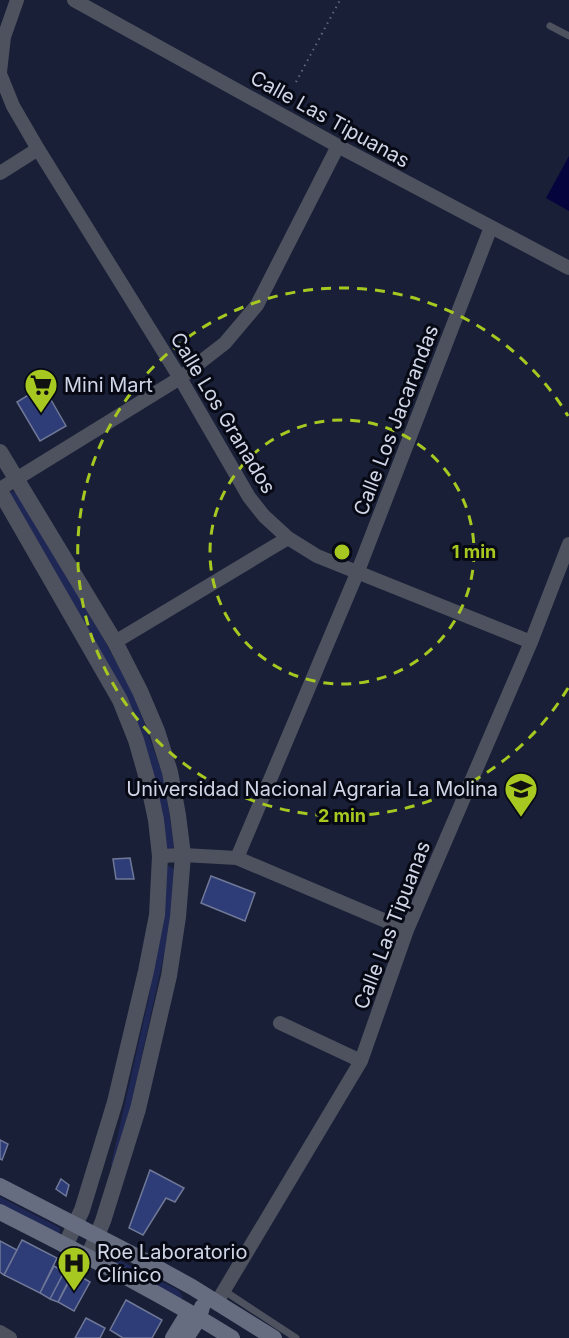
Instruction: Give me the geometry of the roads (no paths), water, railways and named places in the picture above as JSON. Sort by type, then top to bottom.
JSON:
[{"type":"main road","points":[[0,1186],[192,1287],[220,1296],[274,1338]]},
{"type":"main road","points":[[0,1212],[114,1271],[232,1338]]},
{"type":"main road","points":[[114,1271],[109,1264],[109,1255],[118,1251],[134,1255]]},
{"type":"main road","points":[[173,1338],[194,1315],[201,1313],[201,1303],[192,1287]]},
{"type":"main road","points":[[186,1338],[194,1315]]},
{"type":"street","name":"Calle Los Granados","points":[[18,0],[4,37],[0,73],[13,106],[180,378],[249,496],[264,516],[288,538],[317,556],[531,642]]},
{"type":"street","name":"Calle Las Tipuanas","points":[[74,0],[338,146],[569,268]]},
{"type":"street","points":[[65,1246],[76,1226],[115,1102],[157,915],[160,856],[156,820],[148,782],[136,740],[120,700],[0,490],[180,378],[225,344],[257,305],[338,146]]},
{"type":"street","points":[[0,173],[38,149]]},
{"type":"street","name":"Calle Los Jacarandas","points":[[237,858],[358,571],[491,227]]},
{"type":"street","points":[[0,452],[115,642],[140,691],[157,731],[170,772],[183,855],[178,917],[168,976],[138,1109],[118,1176],[88,1257]]},
{"type":"street","points":[[115,642],[288,538]]},
{"type":"street","name":"Calle Las Tipuanas","points":[[220,1296],[361,1061],[407,930],[531,642],[569,544]]},
{"type":"street","points":[[160,856],[237,858],[407,930]]},
{"type":"street","points":[[280,1023],[361,1061]]},
{"type":"street","points":[[95,1167],[118,1176]]},
{"type":"street","points":[[0,1332],[10,1338]]},
{"type":"lane","points":[[550,26],[569,36]]},
{"type":"lane","points":[[220,1296],[296,1338]]},
{"type":"place","name":"Mini Mart","points":[[41,414]]},
{"type":"place","name":"Universidad Nacional Agraria La Molina","points":[[521,818]]},
{"type":"place","name":"Roe Laboratorio Clínico","points":[[74,1292]]}]
